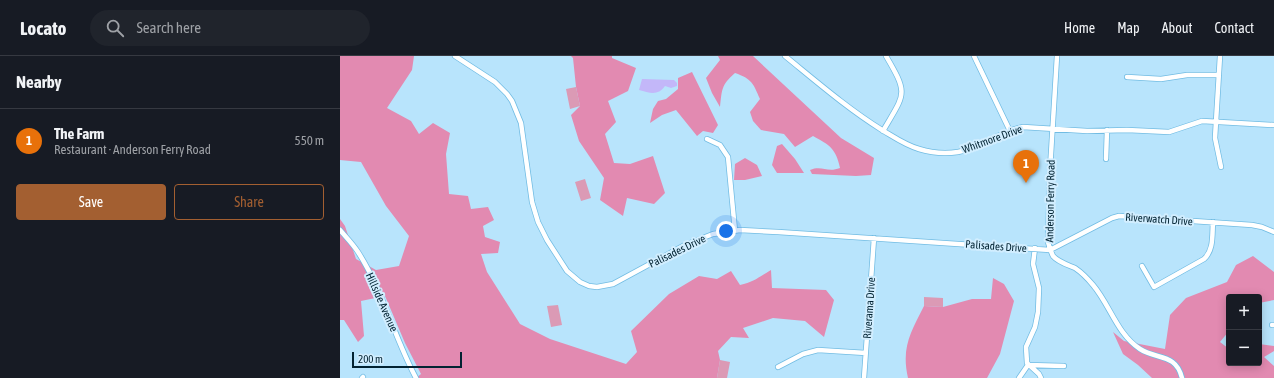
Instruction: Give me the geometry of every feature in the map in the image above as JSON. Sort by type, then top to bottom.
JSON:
[{"type":"street","name":"Palisades Drive","points":[[455,56],[495,82],[512,101],[521,123],[532,202],[538,222],[546,240],[567,271],[580,282],[594,287],[613,284],[689,243],[713,234],[735,231],[750,230],[1050,250]]},
{"type":"street","name":"Whitmore Drive","points":[[786,56],[845,106],[901,142],[915,148],[928,151],[948,153],[975,148],[1010,131],[1023,127],[1087,131],[1127,130],[1169,132],[1199,122],[1274,126]]},
{"type":"street","points":[[883,131],[899,104],[902,94],[900,80],[886,56]]},
{"type":"street","points":[[974,56],[1010,131]]},
{"type":"street","name":"Anderson Ferry Road","points":[[1057,56],[1050,170],[1048,242],[1050,250],[1056,258],[1076,269],[1093,285],[1103,297],[1120,329],[1128,340],[1146,352],[1173,362],[1179,369],[1182,378]]},
{"type":"street","points":[[1220,56],[1215,138],[1221,167]]},
{"type":"street","points":[[1128,77],[1161,80],[1187,75],[1219,75]]},
{"type":"street","points":[[1106,159],[1107,130]]},
{"type":"street","points":[[707,139],[720,145],[728,157],[735,231]]},
{"type":"street","name":"Riverwatch Drive","points":[[1050,250],[1116,217],[1257,226],[1274,232]]},
{"type":"street","points":[[1142,266],[1154,287],[1204,259],[1209,254],[1211,248],[1213,222]]},
{"type":"street","name":"Hillside Avenue","points":[[340,230],[358,253],[375,284],[416,378]]},
{"type":"street","name":"Riverama Drive","points":[[864,378],[874,238]]},
{"type":"street","points":[[1035,248],[1033,264],[1039,288],[1038,304],[1035,327],[1026,347],[1026,360],[1028,365],[1039,377]]},
{"type":"street","points":[[778,367],[803,354],[818,350],[866,353]]},
{"type":"street","points":[[1028,365],[1064,366]]},
{"type":"street","points":[[1019,378],[1028,365]]},
{"type":"shaded area","points":[[340,56],[414,56],[412,70],[387,108],[411,121],[419,134],[433,123],[450,133],[446,154],[449,194],[468,196],[471,209],[488,207],[494,220],[483,226],[485,237],[500,242],[498,253],[481,254],[487,272],[520,324],[550,339],[626,364],[637,352],[631,331],[669,294],[699,276],[717,279],[731,271],[740,285],[753,281],[771,270],[772,288],[826,290],[834,300],[824,337],[805,321],[773,318],[743,328],[749,338],[731,337],[718,351],[720,360],[717,378],[416,378],[421,374],[405,343],[385,296],[361,301],[364,336],[358,342],[344,320],[340,320],[340,219],[345,226],[356,259],[376,270],[399,266],[409,236],[386,206],[361,162],[340,160]]},
{"type":"shaded area","points":[[571,56],[612,56],[612,58],[636,68],[628,91],[608,101],[616,122],[605,134],[614,163],[630,164],[653,156],[665,193],[654,204],[627,198],[623,216],[600,200],[604,178],[579,141],[571,115],[580,106],[576,87],[573,58]]},
{"type":"shaded area","points":[[718,56],[753,56],[841,138],[874,158],[871,175],[856,176],[812,174],[810,170],[818,168],[832,170],[840,168],[834,152],[828,145],[813,136],[795,147],[784,134],[761,130],[753,121],[750,112],[760,99],[751,82],[741,75],[735,73],[727,81],[723,88],[720,107],[706,78],[720,60]]},
{"type":"shaded area","points":[[692,72],[718,125],[713,133],[703,131],[697,136],[676,110],[662,115],[650,123],[653,109],[658,101],[666,99],[678,89],[678,78]]},
{"type":"shaded area","points":[[642,79],[674,80],[677,83],[677,86],[671,88],[665,86],[660,91],[654,93],[647,92],[639,90]]},
{"type":"shaded area","points":[[576,87],[580,106],[570,109],[566,89]]},
{"type":"shaded area","points":[[782,144],[795,159],[804,173],[777,173],[772,165],[777,146]]},
{"type":"shaded area","points":[[745,158],[757,165],[762,176],[745,180],[734,180],[735,164]]},
{"type":"shaded area","points":[[585,179],[591,198],[581,201],[575,182]]},
{"type":"shaded area","points":[[1253,256],[1274,272],[1274,300],[1262,302],[1262,294],[1226,294],[1226,335],[1220,342],[1226,347],[1226,366],[1262,366],[1262,344],[1274,346],[1274,351],[1264,357],[1274,366],[1274,378],[1152,378],[1123,354],[1113,332],[1124,341],[1165,349],[1170,315],[1186,298],[1227,282],[1236,265]]},
{"type":"shaded area","points":[[993,278],[1004,284],[1014,301],[1000,354],[987,378],[908,378],[906,357],[908,340],[924,306],[943,307],[972,299],[991,299]]},
{"type":"shaded area","points":[[924,297],[943,298],[943,307],[924,306]]},
{"type":"shaded area","points":[[558,305],[562,325],[551,327],[547,306]]},
{"type":"shaded area","points":[[720,360],[730,362],[727,378],[717,378]]},
{"type":"place","name":"The Farm","points":[[1026,183]]}]
